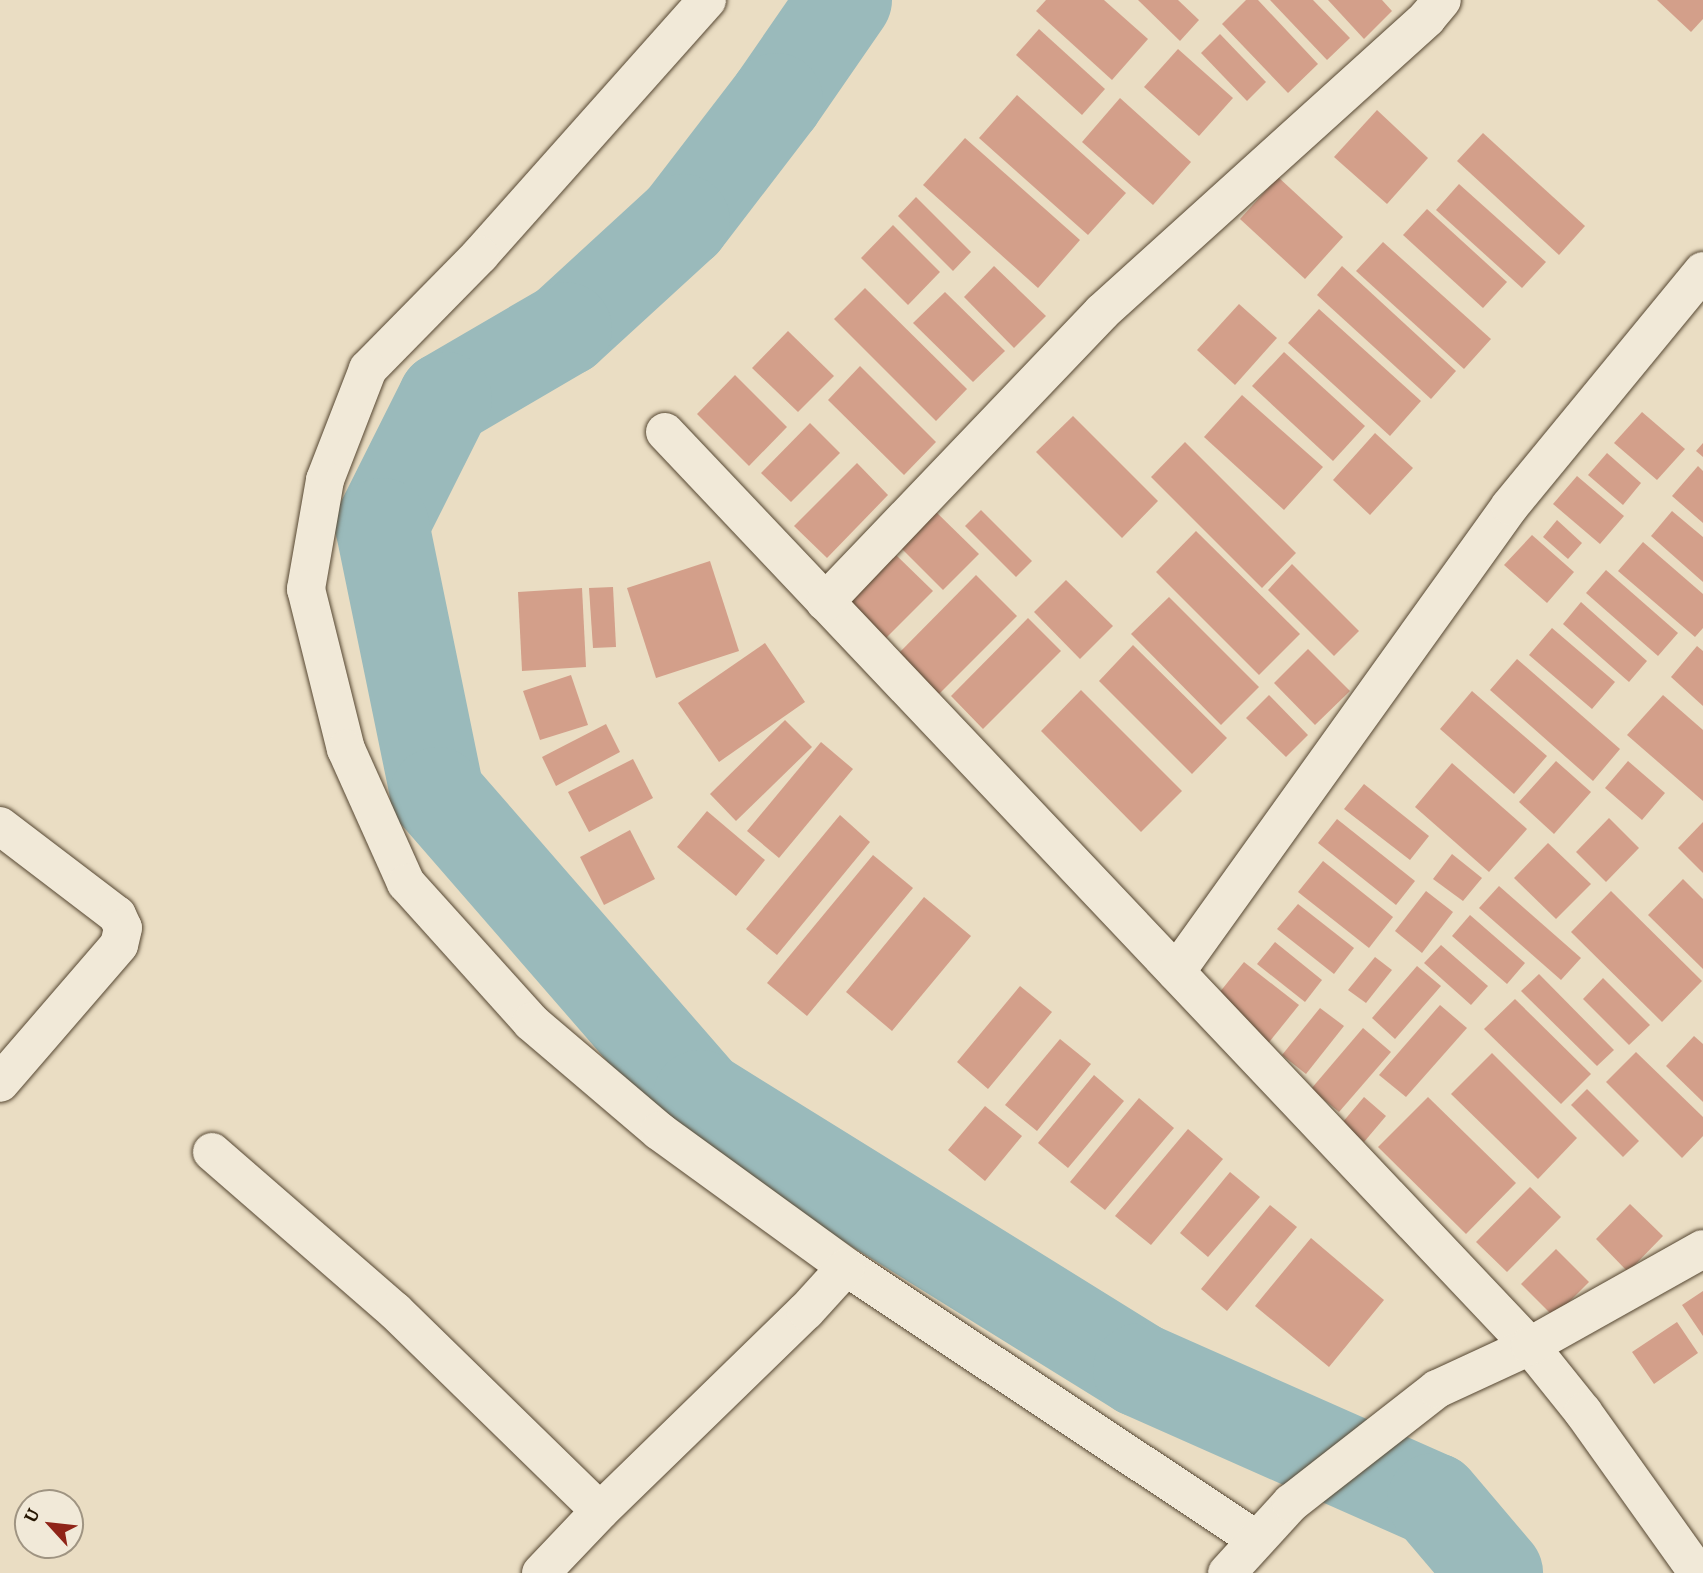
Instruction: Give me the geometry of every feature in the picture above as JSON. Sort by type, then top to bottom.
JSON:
[{"type":"street","points":[[707,0],[480,255],[368,369],[325,480],[306,589],[346,748],[406,883],[531,1022],[659,1131],[846,1267],[1256,1539]]},
{"type":"street","points":[[825,602],[902,518],[1102,312],[1389,54],[1442,0]]},
{"type":"street","points":[[1176,972],[1510,506],[1703,271]]},
{"type":"street","points":[[665,432],[1530,1346],[1583,1412],[1698,1573]]},
{"type":"street","points":[[0,826],[117,915],[123,928],[119,945],[0,1083]]},
{"type":"street","points":[[212,1152],[395,1311],[600,1511]]},
{"type":"street","points":[[1227,1573],[1290,1503],[1437,1389],[1530,1346],[1703,1249]]},
{"type":"street","points":[[541,1573],[600,1511],[806,1311],[846,1267]]},
{"type":"building","points":[[1046,0],[1104,0],[1148,39],[1112,80],[1036,11]]},
{"type":"building","points":[[1138,0],[1178,0],[1199,20],[1180,41]]},
{"type":"building","points":[[1246,0],[1258,0],[1318,64],[1288,93],[1222,24]]},
{"type":"building","points":[[1270,0],[1313,0],[1350,38],[1327,60]]},
{"type":"building","points":[[1328,0],[1382,0],[1392,11],[1364,39]]},
{"type":"building","points":[[1657,0],[1703,0],[1703,19],[1691,32]]},
{"type":"building","points":[[1039,29],[1105,89],[1082,115],[1016,55]]},
{"type":"building","points":[[1220,34],[1266,82],[1247,101],[1201,53]]},
{"type":"building","points":[[1178,49],[1233,98],[1199,136],[1144,87]]},
{"type":"building","points":[[1017,95],[1126,193],[1088,235],[979,138]]},
{"type":"building","points":[[1120,98],[1191,162],[1153,205],[1082,142]]},
{"type":"building","points":[[1377,110],[1428,158],[1387,204],[1334,157]]},
{"type":"building","points":[[1483,133],[1585,226],[1559,255],[1457,161]]},
{"type":"building","points":[[965,138],[1080,240],[1038,288],[923,185]]},
{"type":"building","points":[[1278,177],[1343,237],[1305,279],[1240,219]]},
{"type":"building","points":[[1459,184],[1546,262],[1522,288],[1436,210]]},
{"type":"building","points":[[916,197],[971,252],[953,271],[898,216]]},
{"type":"building","points":[[1427,209],[1507,282],[1483,308],[1403,235]]},
{"type":"building","points":[[893,225],[940,272],[908,305],[861,258]]},
{"type":"building","points":[[1383,242],[1491,339],[1464,369],[1356,271]]},
{"type":"building","points":[[994,266],[1046,316],[1014,348],[964,297]]},
{"type":"building","points":[[1342,266],[1456,371],[1431,399],[1317,295]]},
{"type":"building","points":[[865,288],[967,389],[936,421],[834,319]]},
{"type":"building","points":[[945,292],[1005,351],[973,382],[913,323]]},
{"type":"building","points":[[1239,304],[1277,338],[1235,385],[1197,350]]},
{"type":"building","points":[[1319,309],[1421,401],[1390,436],[1288,343]]},
{"type":"building","points":[[788,331],[834,376],[798,412],[752,368]]},
{"type":"building","points":[[1284,352],[1365,426],[1333,461],[1252,386]]},
{"type":"building","points":[[860,366],[936,442],[904,475],[828,400]]},
{"type":"building","points":[[735,375],[787,427],[749,466],[697,414]]},
{"type":"building","points":[[1242,395],[1323,467],[1284,510],[1204,437]]},
{"type":"building","points":[[1642,412],[1685,449],[1657,480],[1614,443]]},
{"type":"building","points":[[1073,416],[1158,501],[1122,538],[1036,452]]},
{"type":"building","points":[[810,423],[840,453],[791,502],[761,473]]},
{"type":"building","points":[[1375,433],[1413,468],[1370,515],[1333,480]]},
{"type":"building","points":[[1185,442],[1296,553],[1262,588],[1151,477]]},
{"type":"building","points":[[1703,443],[1703,457],[1696,451]]},
{"type":"building","points":[[1607,453],[1641,483],[1623,505],[1588,475]]},
{"type":"building","points":[[857,463],[888,495],[827,558],[794,526]]},
{"type":"building","points":[[1698,466],[1703,471],[1703,523],[1672,496]]},
{"type":"building","points":[[1577,476],[1624,516],[1600,544],[1553,504]]},
{"type":"building","points":[[934,510],[979,554],[943,590],[899,546]]},
{"type":"building","points":[[981,510],[1032,561],[1016,577],[965,526]]},
{"type":"building","points":[[1672,511],[1703,537],[1703,582],[1651,536]]},
{"type":"building","points":[[1557,520],[1582,543],[1568,559],[1543,537]]},
{"type":"building","points":[[1196,531],[1300,634],[1259,675],[1156,572]]},
{"type":"building","points":[[1532,535],[1574,572],[1547,603],[1504,565]]},
{"type":"building","points":[[1643,542],[1703,594],[1703,628],[1695,637],[1618,571]]},
{"type":"building","points":[[896,555],[933,591],[880,644],[844,608]]},
{"type":"building","points":[[710,561],[739,651],[656,678],[627,588]]},
{"type":"building","points":[[1292,564],[1359,631],[1334,656],[1268,590]]},
{"type":"building","points":[[1606,570],[1678,633],[1658,656],[1586,593]]},
{"type":"building","points":[[976,575],[1017,616],[934,699],[894,658]]},
{"type":"building","points":[[1066,580],[1113,626],[1080,659],[1034,612]]},
{"type":"building","points":[[613,587],[616,647],[593,648],[589,588]]},
{"type":"building","points":[[582,588],[586,667],[522,671],[518,592]]},
{"type":"building","points":[[1169,597],[1259,687],[1221,725],[1131,634]]},
{"type":"building","points":[[1581,602],[1647,661],[1629,682],[1563,624]]},
{"type":"building","points":[[1028,618],[1061,651],[983,729],[951,696]]},
{"type":"building","points":[[1552,628],[1615,682],[1592,709],[1529,655]]},
{"type":"building","points":[[765,643],[805,702],[719,762],[678,703]]},
{"type":"building","points":[[1133,645],[1227,738],[1192,774],[1099,681]]},
{"type":"building","points":[[1697,646],[1703,651],[1703,706],[1671,677]]},
{"type":"building","points":[[1308,649],[1350,691],[1315,725],[1274,683]]},
{"type":"building","points":[[1517,659],[1620,749],[1593,781],[1490,690]]},
{"type":"building","points":[[571,675],[588,725],[540,740],[523,691]]},
{"type":"building","points":[[1081,690],[1182,791],[1141,832],[1041,731]]},
{"type":"building","points":[[1472,691],[1547,756],[1514,794],[1440,729]]},
{"type":"building","points":[[1269,695],[1308,735],[1286,757],[1246,718]]},
{"type":"building","points":[[1663,695],[1703,730],[1703,801],[1627,735]]},
{"type":"building","points":[[785,720],[812,747],[736,821],[710,794]]},
{"type":"building","points":[[606,724],[620,752],[556,786],[542,757]]},
{"type":"building","points":[[821,742],[853,769],[779,858],[747,831]]},
{"type":"building","points":[[633,759],[653,798],[589,832],[568,792]]},
{"type":"building","points":[[1556,761],[1591,792],[1554,834],[1519,802]]},
{"type":"building","points":[[1628,761],[1665,793],[1642,820],[1605,788]]},
{"type":"building","points":[[1452,763],[1527,829],[1489,872],[1415,807]]},
{"type":"building","points":[[1364,784],[1429,836],[1410,860],[1344,809]]},
{"type":"building","points":[[707,811],[765,860],[736,896],[677,847]]},
{"type":"building","points":[[840,815],[870,842],[777,955],[746,929]]},
{"type":"building","points":[[1609,818],[1639,848],[1606,882],[1576,852]]},
{"type":"building","points":[[1337,819],[1415,881],[1396,905],[1318,843]]},
{"type":"building","points":[[1703,822],[1703,873],[1678,848]]},
{"type":"building","points":[[630,830],[655,879],[604,905],[580,857]]},
{"type":"building","points":[[1548,843],[1591,884],[1556,919],[1514,878]]},
{"type":"building","points":[[1452,854],[1482,878],[1463,901],[1433,879]]},
{"type":"building","points":[[873,855],[913,888],[807,1016],[767,983]]},
{"type":"building","points":[[1323,861],[1393,917],[1369,948],[1298,892]]},
{"type":"building","points":[[1683,879],[1703,899],[1703,969],[1648,915]]},
{"type":"building","points":[[1499,886],[1581,958],[1561,980],[1479,908]]},
{"type":"building","points":[[1426,891],[1453,912],[1422,953],[1395,931]]},
{"type":"building","points":[[1611,891],[1702,981],[1662,1022],[1571,932]]},
{"type":"building","points":[[924,897],[971,936],[892,1031],[846,992]]},
{"type":"building","points":[[1298,904],[1354,948],[1334,974],[1277,929]]},
{"type":"building","points":[[1470,915],[1525,963],[1507,984],[1452,936]]},
{"type":"building","points":[[1275,942],[1322,980],[1305,1002],[1257,964]]},
{"type":"building","points":[[1441,945],[1488,986],[1471,1005],[1424,963]]},
{"type":"building","points":[[1375,957],[1392,970],[1366,1003],[1348,990]]},
{"type":"building","points":[[1244,962],[1299,1005],[1266,1046],[1211,1003]]},
{"type":"building","points":[[1417,966],[1441,986],[1395,1039],[1372,1018]]},
{"type":"building","points":[[1539,974],[1614,1050],[1597,1066],[1521,991]]},
{"type":"building","points":[[1603,978],[1650,1025],[1629,1045],[1583,999]]},
{"type":"building","points":[[1020,986],[1052,1012],[988,1089],[957,1062]]},
{"type":"building","points":[[1515,999],[1591,1074],[1561,1104],[1484,1029]]},
{"type":"building","points":[[1440,1005],[1467,1028],[1406,1097],[1379,1075]]},
{"type":"building","points":[[1320,1008],[1344,1026],[1306,1074],[1282,1055]]},
{"type":"building","points":[[1363,1028],[1391,1052],[1339,1112],[1311,1089]]},
{"type":"building","points":[[1694,1036],[1703,1044],[1703,1102],[1666,1066]]},
{"type":"building","points":[[1060,1039],[1091,1064],[1037,1131],[1005,1105]]},
{"type":"building","points":[[1636,1052],[1703,1117],[1703,1136],[1682,1158],[1606,1082]]},
{"type":"building","points":[[1492,1053],[1577,1138],[1538,1179],[1451,1094]]},
{"type":"building","points":[[1094,1075],[1124,1101],[1068,1168],[1038,1143]]},
{"type":"building","points":[[1587,1089],[1639,1141],[1623,1157],[1571,1105]]},
{"type":"building","points":[[1364,1097],[1386,1116],[1364,1142],[1342,1123]]},
{"type":"building","points":[[1428,1097],[1516,1183],[1466,1234],[1378,1147]]},
{"type":"building","points":[[1139,1098],[1174,1128],[1105,1210],[1070,1182]]},
{"type":"building","points":[[985,1106],[1022,1136],[985,1181],[948,1150]]},
{"type":"building","points":[[1188,1129],[1223,1159],[1151,1245],[1115,1216]]},
{"type":"building","points":[[1230,1172],[1260,1197],[1208,1257],[1180,1233]]},
{"type":"building","points":[[1530,1187],[1561,1217],[1507,1272],[1476,1242]]},
{"type":"building","points":[[1630,1204],[1663,1236],[1628,1272],[1596,1239]]},
{"type":"building","points":[[1270,1205],[1297,1227],[1227,1311],[1201,1289]]},
{"type":"building","points":[[1311,1238],[1384,1300],[1329,1367],[1255,1306]]},
{"type":"building","points":[[1556,1249],[1589,1282],[1554,1317],[1521,1284]]},
{"type":"building","points":[[1703,1291],[1703,1336],[1682,1305]]},
{"type":"building","points":[[1677,1322],[1698,1353],[1654,1384],[1632,1352]]},
{"type":"waterway","points":[[845,0],[776,100],[683,221],[565,329],[445,399],[382,525],[437,794],[700,1097],[1140,1370],[1434,1500],[1496,1573]]}]
